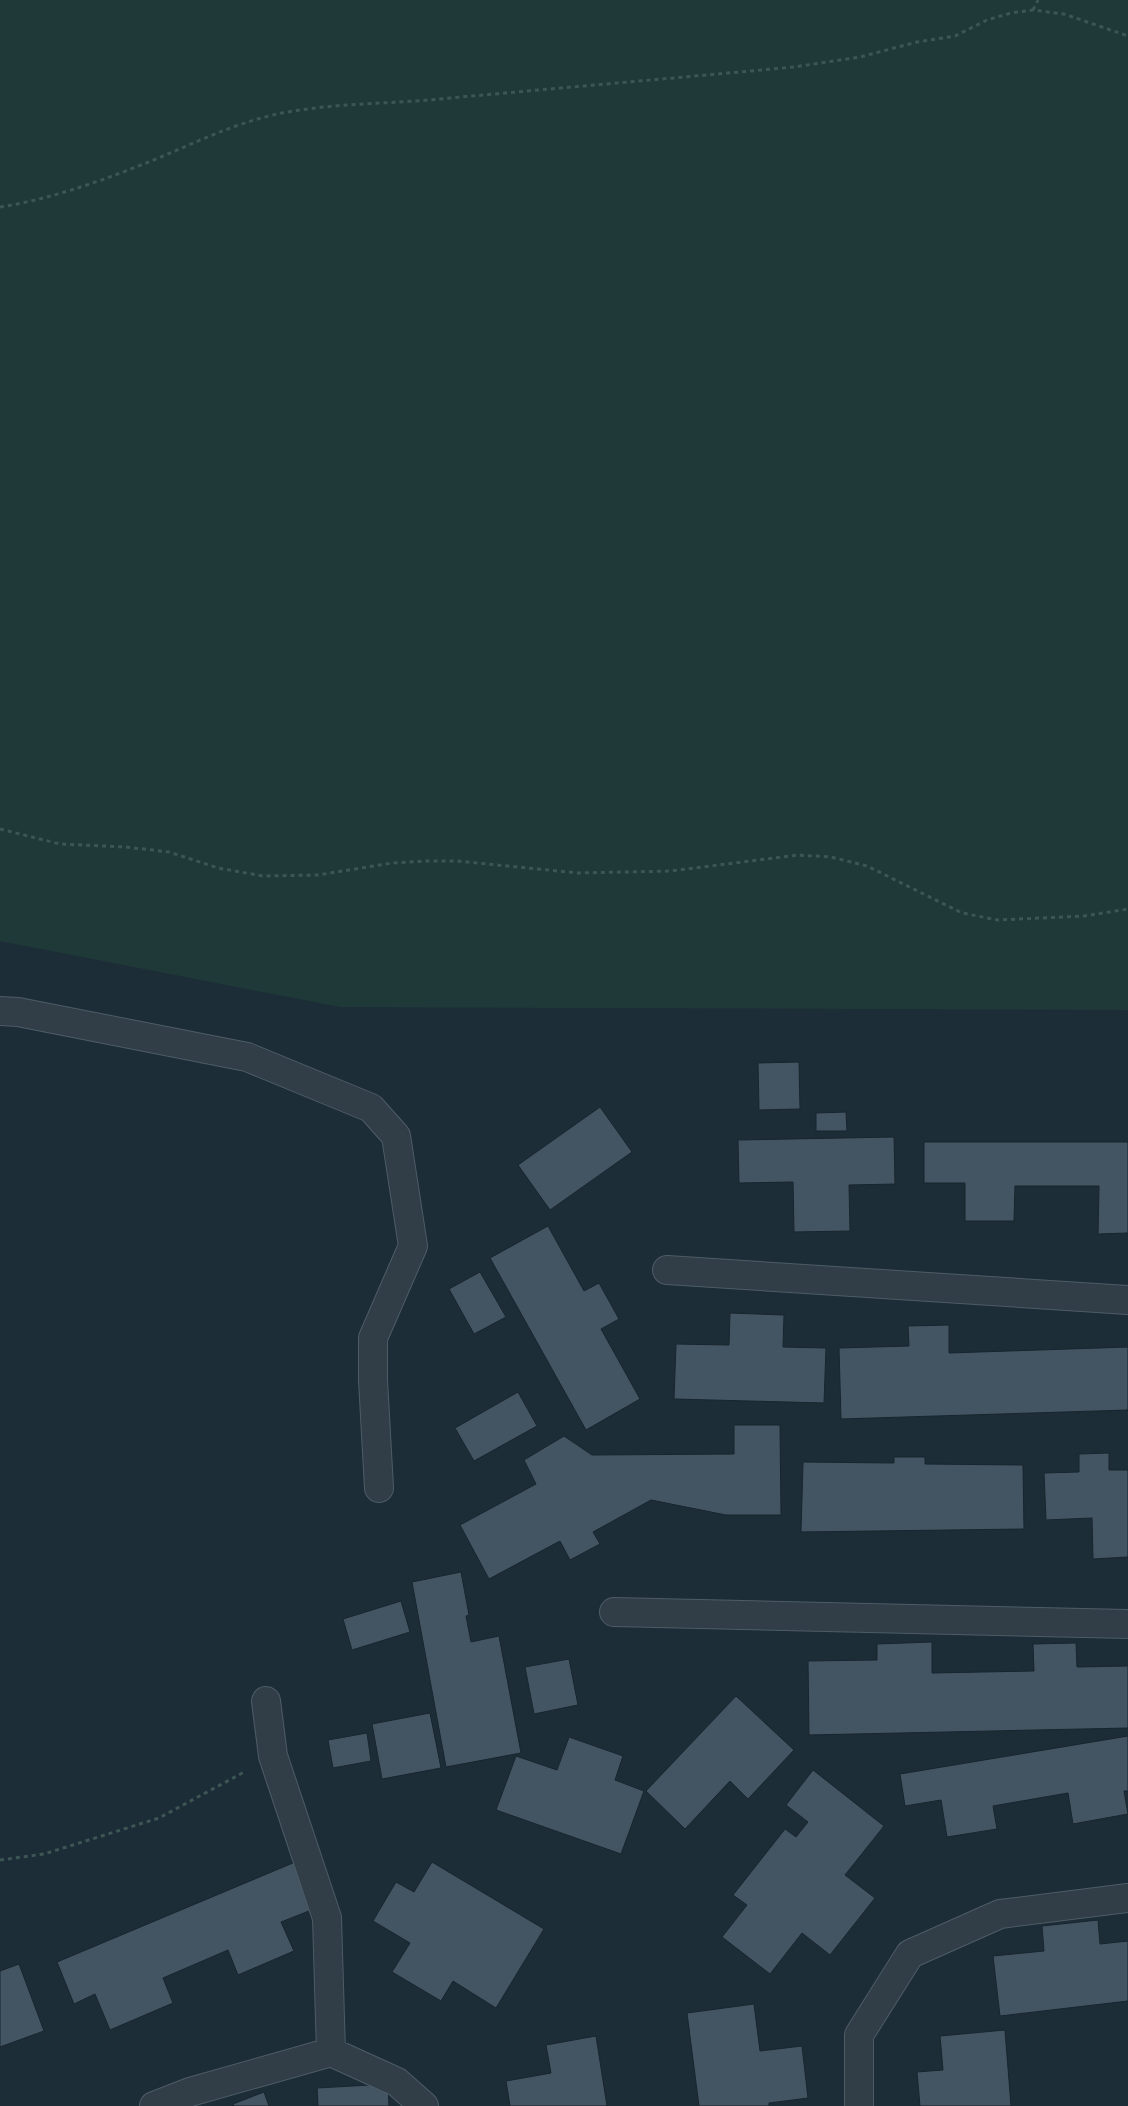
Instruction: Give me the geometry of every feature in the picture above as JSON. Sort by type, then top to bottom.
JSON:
[{"type":"street","points":[[0,1011],[18,1012],[247,1057],[371,1108],[396,1136],[413,1246],[373,1338],[373,1380],[379,1488]]},
{"type":"street","points":[[667,1270],[1128,1300]]},
{"type":"street","points":[[614,1612],[1128,1624]]},
{"type":"street","points":[[266,1701],[273,1756],[327,1918],[331,2052]]},
{"type":"street","points":[[860,2106],[858,2035],[910,1954],[1000,1914],[1128,1898]]},
{"type":"street","points":[[154,2106],[190,2092],[331,2052],[397,2082],[424,2106]]},
{"type":"path","points":[[1033,10],[1038,0]]},
{"type":"path","points":[[0,207],[62,192],[154,160],[243,123],[282,113],[321,107],[398,103],[794,67],[860,57],[917,42],[955,36],[987,20],[1011,13],[1033,10],[1064,14],[1128,36]]},
{"type":"path","points":[[0,829],[60,844],[126,846],[169,852],[218,868],[263,876],[318,875],[392,863],[426,860],[457,861],[578,873],[671,871],[796,855],[831,857],[868,866],[962,913],[998,920],[1084,916],[1128,909]]},
{"type":"path","points":[[0,1860],[44,1854],[159,1818],[273,1756]]},
{"type":"green space","points":[[0,0],[1128,0],[1128,1010],[340,1007],[0,941]]},
{"type":"building","points":[[799,1062],[800,1109],[759,1110],[758,1063]]},
{"type":"building","points":[[600,1107],[632,1152],[550,1210],[518,1165]]},
{"type":"building","points":[[846,1112],[847,1131],[816,1131],[816,1113]]},
{"type":"building","points":[[894,1137],[895,1184],[849,1185],[850,1231],[794,1232],[793,1182],[739,1183],[738,1140]]},
{"type":"building","points":[[924,1142],[1128,1142],[1128,1233],[1098,1234],[1099,1186],[1015,1186],[1014,1221],[965,1221],[965,1183],[924,1183]]},
{"type":"building","points":[[548,1226],[584,1291],[599,1283],[619,1319],[601,1329],[640,1399],[586,1430],[490,1258]]},
{"type":"building","points":[[480,1272],[506,1317],[474,1334],[449,1289]]},
{"type":"building","points":[[730,1313],[784,1315],[783,1347],[826,1348],[824,1403],[674,1399],[676,1344],[729,1345]]},
{"type":"building","points":[[949,1325],[949,1353],[1128,1347],[1128,1410],[841,1419],[839,1348],[909,1346],[908,1326]]},
{"type":"building","points":[[518,1392],[537,1426],[474,1461],[455,1428]]},
{"type":"building","points":[[734,1425],[780,1425],[781,1515],[726,1515],[651,1500],[593,1532],[600,1544],[570,1560],[560,1541],[489,1579],[460,1525],[536,1484],[524,1460],[564,1436],[592,1455],[734,1454]]},
{"type":"building","points":[[1109,1453],[1109,1470],[1128,1470],[1128,1557],[1093,1559],[1092,1518],[1046,1520],[1044,1473],[1079,1472],[1079,1454]]},
{"type":"building","points":[[894,1457],[925,1457],[925,1464],[1023,1465],[1024,1529],[801,1532],[803,1462],[894,1463]]},
{"type":"building","points":[[461,1572],[469,1615],[466,1616],[471,1642],[499,1636],[521,1753],[446,1767],[412,1582]]},
{"type":"building","points":[[401,1601],[410,1632],[352,1650],[343,1619]]},
{"type":"building","points":[[932,1642],[932,1673],[1034,1671],[1033,1644],[1076,1643],[1077,1667],[1128,1666],[1128,1728],[809,1735],[808,1661],[877,1660],[877,1644]]},
{"type":"building","points":[[569,1659],[578,1705],[534,1714],[525,1667]]},
{"type":"building","points":[[736,1696],[794,1750],[748,1799],[730,1781],[685,1829],[646,1791]]},
{"type":"building","points":[[430,1713],[441,1768],[382,1779],[372,1724]]},
{"type":"building","points":[[367,1733],[371,1761],[333,1768],[328,1740]]},
{"type":"building","points":[[1128,1736],[1128,1791],[1124,1791],[1128,1814],[1073,1824],[1068,1793],[993,1806],[997,1829],[947,1837],[941,1800],[905,1806],[900,1774]]},
{"type":"building","points":[[569,1737],[623,1756],[615,1780],[644,1791],[621,1854],[496,1810],[516,1756],[557,1770]]},
{"type":"building","points":[[813,1770],[884,1826],[845,1875],[875,1898],[830,1955],[802,1933],[770,1974],[722,1937],[747,1905],[733,1895],[785,1829],[796,1837],[808,1822],[786,1805]]},
{"type":"building","points":[[300,1860],[319,1907],[281,1922],[294,1951],[238,1975],[228,1950],[163,1978],[173,2003],[110,2030],[95,1994],[74,2004],[57,1962]]},
{"type":"building","points":[[432,1862],[544,1929],[496,2008],[453,1981],[441,2001],[392,1972],[410,1943],[373,1921],[396,1882],[414,1892]]},
{"type":"building","points":[[1098,1920],[1100,1944],[1128,1941],[1128,2001],[1000,2016],[993,1956],[1044,1951],[1042,1926]]},
{"type":"building","points":[[19,1964],[44,2031],[0,2047],[0,1971]]},
{"type":"building","points":[[754,2004],[760,2051],[802,2046],[808,2098],[769,2103],[769,2106],[699,2106],[687,2013]]},
{"type":"building","points":[[1005,2030],[1011,2106],[920,2106],[917,2072],[943,2070],[940,2036]]},
{"type":"building","points":[[596,2036],[607,2106],[510,2106],[506,2081],[551,2073],[546,2045]]},
{"type":"building","points":[[388,2084],[389,2106],[318,2106],[317,2088]]},
{"type":"building","points":[[264,2092],[269,2106],[234,2106],[233,2104]]}]
